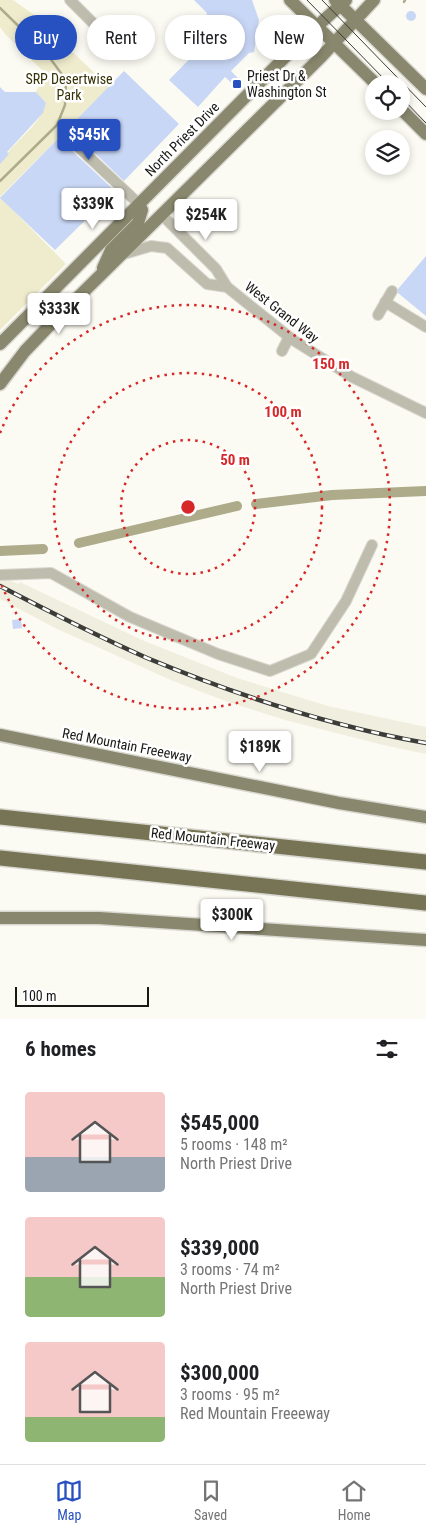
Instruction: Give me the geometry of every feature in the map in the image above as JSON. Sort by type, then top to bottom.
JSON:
[{"type":"highway","points":[[0,809],[72,823]]},
{"type":"highway","name":"Red Mountain Freeway","points":[[0,817],[72,823],[426,862]]},
{"type":"highway","points":[[5,860],[426,903]]},
{"type":"main road","points":[[290,0],[306,15]]},
{"type":"main road","points":[[0,384],[25,351],[101,272],[334,43],[374,0]]},
{"type":"main road","points":[[341,2],[356,20],[426,89]]},
{"type":"main road","name":"North Priest Drive","points":[[323,20],[341,2]]},
{"type":"main road","points":[[323,32],[367,75]]},
{"type":"main road","name":"North Priest Drive","points":[[0,344],[283,60]]},
{"type":"main road","points":[[410,118],[426,134]]},
{"type":"main road","points":[[101,272],[111,250],[138,223],[142,215],[139,204]]},
{"type":"main road","name":"Red Mountain Freeeway","points":[[0,735],[323,800],[426,817]]},
{"type":"main road","points":[[0,918],[107,919],[426,940]]},
{"type":"street","points":[[70,0],[87,16]]},
{"type":"street","points":[[73,142],[139,204]]},
{"type":"street","name":"West Grand Way","points":[[161,214],[216,268],[227,287],[289,337],[352,378],[426,413]]},
{"type":"street","name":"West Grand Way","points":[[119,256],[138,248],[160,245],[166,248],[207,284],[227,287]]},
{"type":"street","points":[[378,315],[392,291]]},
{"type":"street","points":[[385,302],[426,327]]},
{"type":"street","points":[[282,352],[289,337]]},
{"type":"street","points":[[0,575],[51,573],[130,617],[218,654],[270,671],[311,654],[346,601],[372,545]]},
{"type":"shaded area","points":[[0,576],[18,584],[20,582],[142,640],[237,678],[328,706],[426,727],[426,754],[285,720],[228,702],[173,681],[55,628],[0,599]]},
{"type":"green space","points":[[0,0],[13,0],[34,15],[15,15],[15,44],[0,27]]},
{"type":"green space","name":"SRP Desertwise Park","points":[[77,56],[109,87],[0,197],[0,163],[39,119],[46,103],[36,92],[44,72],[32,60],[77,60]]},
{"type":"green space","points":[[0,197],[66,264],[0,330]]},
{"type":"building","points":[[194,0],[252,0],[257,15],[255,15],[254,52],[249,53],[245,57],[245,15],[206,15],[207,13]]},
{"type":"building","points":[[409,11],[413,11],[416,16],[415,20],[409,21],[406,18],[406,14]]},
{"type":"building","points":[[188,60],[242,60],[231,71],[242,82],[237,88],[225,77],[198,107],[169,80]]},
{"type":"building","points":[[124,71],[179,124],[124,181],[78,137],[68,137],[66,141],[68,147],[115,191],[55,250],[0,198]]},
{"type":"building","points":[[0,87],[5,92],[36,92],[46,103],[43,113],[7,152],[9,154],[0,164]]},
{"type":"building","points":[[426,256],[426,316],[398,293],[398,289]]},
{"type":"building","points":[[21,619],[22,628],[13,629],[12,620]]},
{"type":"waterway","points":[[0,8],[47,54],[66,80],[65,105],[57,125],[0,181]]},
{"type":"waterway","points":[[256,504],[332,495],[426,491]]},
{"type":"waterway","points":[[79,543],[237,506]]},
{"type":"waterway","points":[[0,551],[43,549]]},
{"type":"tram line","points":[[307,0],[380,75]]},
{"type":"tram line","points":[[322,0],[426,107]]},
{"type":"tram line","points":[[410,106],[426,123]]},
{"type":"railway","points":[[0,586],[128,650],[181,672],[284,708],[355,728],[426,743]]},
{"type":"place","name":"Priest Dr & Washington St","points":[[237,84]]}]
